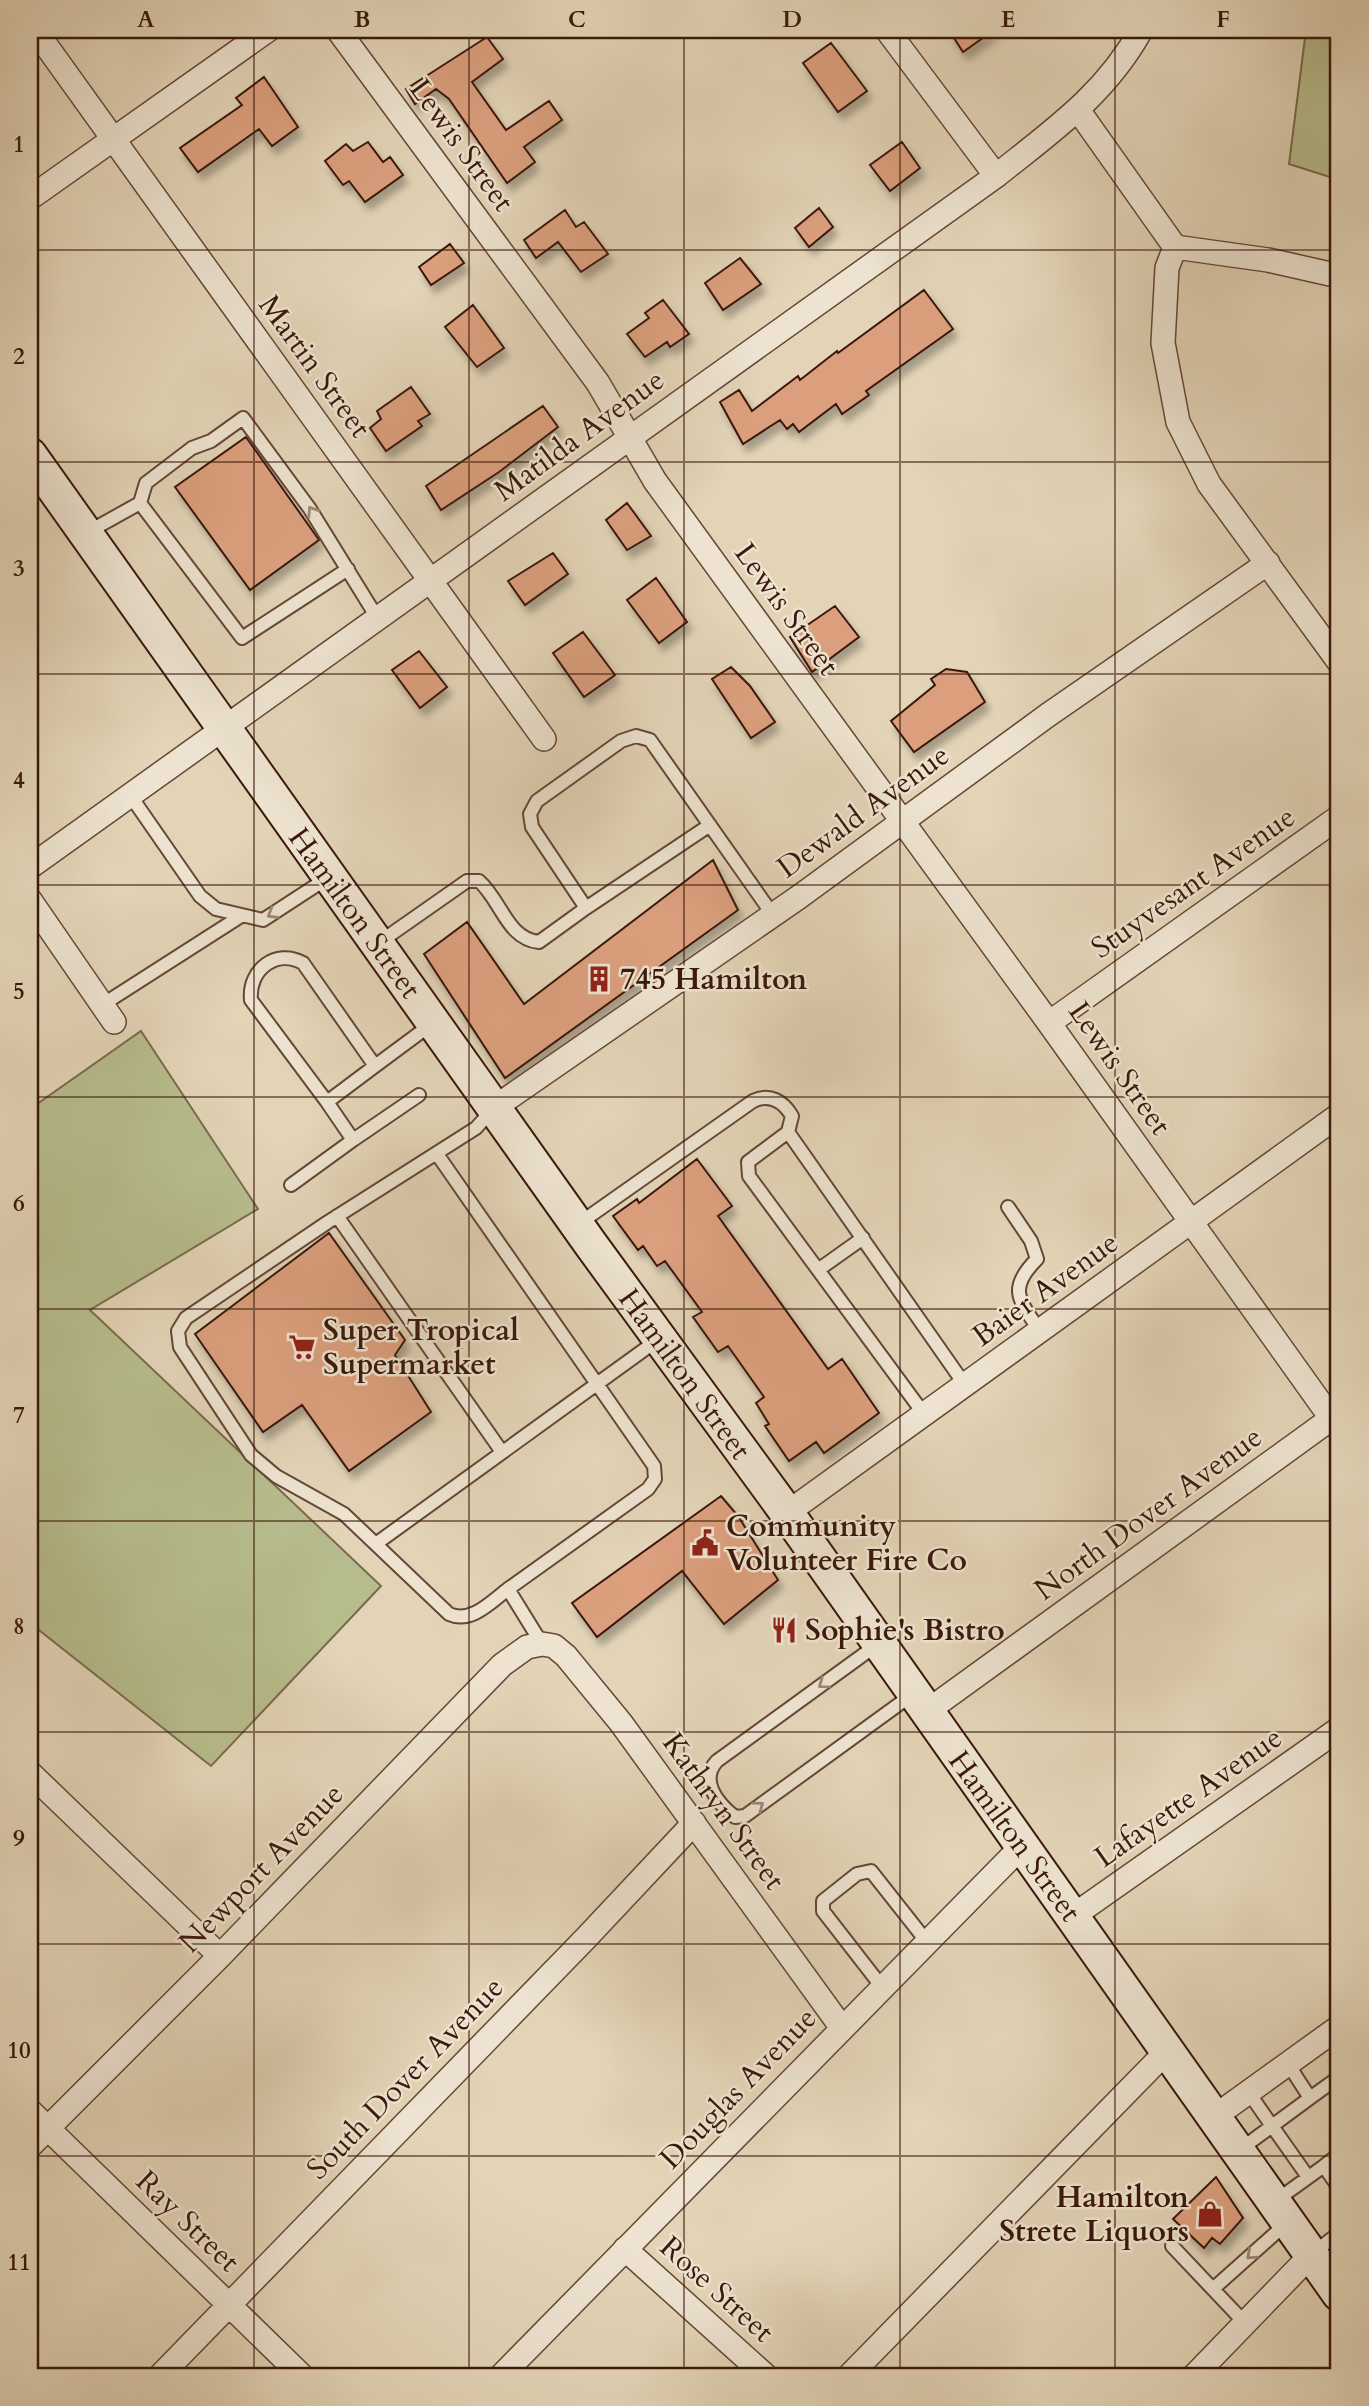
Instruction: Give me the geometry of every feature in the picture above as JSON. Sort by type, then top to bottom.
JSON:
[{"type":"street","name":"Martin Street","points":[[35,30],[544,739]]},
{"type":"street","points":[[30,198],[268,30]]},
{"type":"street","name":"Lewis Street","points":[[338,30],[598,383],[655,481],[1337,1421]]},
{"type":"street","points":[[887,30],[996,176]]},
{"type":"street","name":"Matilda Avenue","points":[[30,867],[996,176],[1079,110],[1124,59],[1141,30]]},
{"type":"street","points":[[1079,110],[1175,247],[1268,260],[1339,276]]},
{"type":"street","points":[[1175,247],[1167,268],[1163,343],[1178,422],[1209,484],[1339,662]]},
{"type":"street","name":"Hamilton Street","points":[[30,455],[577,1225],[787,1513],[1339,2294]]},
{"type":"street","name":"Dewald Avenue","points":[[494,1108],[773,915],[1048,715],[1268,563]]},
{"type":"street","name":"Stuyvesant Avenue","points":[[1049,1023],[1339,817]]},
{"type":"street","points":[[30,900],[108,1013]]},
{"type":"street","name":"Baier Avenue","points":[[787,1513],[1339,1115]]},
{"type":"street","name":"North Dover Avenue","points":[[919,1703],[1337,1421]]},
{"type":"street","name":"Kathryn Street","points":[[542,1644],[554,1646],[566,1656],[621,1723],[842,2028]]},
{"type":"street","name":"Newport Avenue","points":[[30,2146],[220,1956],[502,1665],[527,1647],[542,1644]]},
{"type":"street","name":"Lafayette Avenue","points":[[1073,1916],[1339,1729]]},
{"type":"street","points":[[30,1773],[220,1956]]},
{"type":"street","name":"South Dover Avenue","points":[[160,2376],[586,1938],[694,1823]]},
{"type":"street","name":"Douglas Avenue","points":[[501,2376],[1022,1846]]},
{"type":"street","points":[[1214,2117],[1288,2064],[1336,2036]]},
{"type":"street","points":[[849,2376],[1167,2051]]},
{"type":"street","name":"Ray Street","points":[[30,2111],[302,2376]]},
{"type":"street","name":"Rose Street","points":[[625,2249],[766,2376]]},
{"type":"street","points":[[1194,2376],[1311,2255]]},
{"type":"lane","points":[[86,533],[140,503],[146,483],[192,448],[211,441],[243,418],[310,509],[378,619]]},
{"type":"lane","points":[[140,503],[242,638],[348,569]]},
{"type":"lane","points":[[586,908],[532,827],[530,814],[537,801],[621,741],[636,736],[650,740],[773,915]]},
{"type":"lane","points":[[130,795],[200,896],[216,909],[263,920],[329,876]]},
{"type":"lane","points":[[377,944],[467,881],[479,881],[488,888],[515,931],[526,941],[539,942],[710,825]]},
{"type":"lane","points":[[108,1013],[242,916]]},
{"type":"lane","points":[[353,1140],[251,1000],[250,984],[257,972],[278,958],[291,956],[303,963],[376,1066]]},
{"type":"lane","points":[[327,1102],[434,1023]]},
{"type":"lane","points":[[291,1185],[419,1095]]},
{"type":"lane","points":[[577,1225],[761,1098],[777,1100],[792,1116],[789,1132],[751,1160],[746,1168],[924,1414]]},
{"type":"lane","points":[[437,1154],[654,1466],[655,1479],[648,1489],[508,1589],[470,1616],[459,1619],[449,1614],[344,1514],[276,1476],[251,1455],[180,1347],[178,1331],[186,1318],[337,1216],[476,1128],[494,1108]]},
{"type":"lane","points":[[789,1132],[965,1385]]},
{"type":"lane","points":[[1008,1207],[1036,1250],[1037,1259],[1027,1268],[1017,1287],[1018,1298],[1040,1331]]},
{"type":"lane","points":[[337,1216],[502,1452]]},
{"type":"lane","points":[[818,1270],[863,1238]]},
{"type":"lane","points":[[377,1543],[659,1339]]},
{"type":"lane","points":[[508,1589],[542,1644]]},
{"type":"lane","points":[[878,1644],[717,1761],[709,1770],[708,1784],[726,1810],[735,1817],[745,1816],[919,1703]]},
{"type":"lane","points":[[882,1987],[823,1911],[823,1901],[857,1874],[871,1871],[927,1942]]},
{"type":"lane","points":[[1288,2064],[1310,2098]]},
{"type":"lane","points":[[1238,2151],[1339,2077]]},
{"type":"lane","points":[[1249,2093],[1308,2177]]},
{"type":"lane","points":[[1214,2288],[1308,2177],[1339,2154]]},
{"type":"lane","points":[[1324,2166],[1339,2188]]},
{"type":"lane","points":[[1311,2255],[1339,2233]]},
{"type":"lane","points":[[1172,2246],[1245,2323]]},
{"type":"green space","points":[[1306,30],[1339,30],[1339,180],[1289,164]]},
{"type":"green space","points":[[141,1031],[258,1209],[90,1310],[381,1586],[211,1766],[30,1623],[30,1109]]},
{"type":"building","points":[[949,30],[994,30],[963,52]]},
{"type":"building","points":[[487,37],[503,59],[472,82],[506,130],[549,101],[562,120],[524,147],[535,162],[507,183],[449,99],[436,89],[415,104],[406,89]]},
{"type":"building","points":[[831,43],[867,91],[838,112],[803,63]]},
{"type":"building","points":[[264,77],[298,127],[272,146],[259,129],[198,172],[180,148],[242,105],[236,98]]},
{"type":"building","points":[[368,142],[383,162],[390,157],[403,175],[365,202],[349,181],[343,185],[325,161],[346,144],[353,151]]},
{"type":"building","points":[[902,142],[920,168],[890,191],[870,165]]},
{"type":"building","points":[[819,208],[833,227],[809,247],[795,228]]},
{"type":"building","points":[[565,210],[576,227],[584,222],[608,254],[581,272],[558,242],[536,258],[524,240]]},
{"type":"building","points":[[450,244],[464,263],[431,285],[419,267]]},
{"type":"building","points":[[740,258],[761,284],[723,310],[705,283]]},
{"type":"building","points":[[924,290],[953,329],[866,391],[869,395],[842,414],[836,404],[799,432],[793,424],[787,429],[780,420],[743,444],[720,402],[739,390],[752,411],[798,376],[800,380]]},
{"type":"building","points":[[663,300],[689,334],[670,347],[667,342],[645,357],[627,334],[649,318],[645,313]]},
{"type":"building","points":[[473,305],[504,348],[477,367],[445,327]]},
{"type":"building","points":[[411,387],[430,414],[418,421],[422,426],[386,451],[370,428],[381,419],[377,411]]},
{"type":"building","points":[[543,406],[558,427],[499,472],[441,510],[426,486]]},
{"type":"building","points":[[246,437],[319,540],[250,590],[175,487]]},
{"type":"building","points":[[627,503],[651,536],[627,550],[606,520]]},
{"type":"building","points":[[553,553],[568,574],[525,605],[508,581]]},
{"type":"building","points":[[656,578],[687,622],[659,643],[627,600]]},
{"type":"building","points":[[835,606],[859,637],[812,672],[790,637]]},
{"type":"building","points":[[583,632],[615,675],[584,697],[553,653]]},
{"type":"building","points":[[419,651],[447,687],[420,708],[392,670]]},
{"type":"building","points":[[731,667],[750,686],[775,722],[751,738],[712,679]]},
{"type":"building","points":[[946,669],[967,672],[985,702],[914,752],[891,721],[935,685],[931,679]]},
{"type":"building","name":"745 Hamilton","points":[[713,860],[738,910],[505,1078],[424,954],[467,922],[524,1004]]},
{"type":"building","points":[[697,1159],[732,1206],[718,1216],[828,1369],[842,1359],[879,1413],[824,1453],[816,1442],[789,1461],[765,1426],[769,1424],[756,1403],[764,1397],[728,1346],[718,1352],[693,1317],[702,1312],[665,1261],[657,1266],[643,1246],[638,1250],[613,1216],[637,1199],[639,1203]]},
{"type":"building","name":"Super Tropical Supermarket","points":[[329,1233],[405,1340],[395,1355],[431,1412],[349,1471],[302,1405],[263,1432],[195,1334]]},
{"type":"building","name":"Community Volunteer Fire Co","points":[[721,1496],[738,1516],[778,1580],[724,1624],[682,1571],[597,1637],[572,1603]]},
{"type":"building","name":"Hamilton Strete Liquors","points":[[1216,2177],[1243,2218],[1220,2244],[1212,2238],[1204,2248],[1173,2219]]},
{"type":"place","name":"745 Hamilton","points":[[599,979]]},
{"type":"place","name":"Super Tropical Supermarket","points":[[302,1347]]},
{"type":"place","name":"Community Volunteer Fire Co","points":[[705,1543]]},
{"type":"place","name":"Sophie's Bistro","points":[[784,1630]]},
{"type":"place","name":"Hamilton Strete Liquors","points":[[1210,2214]]}]
